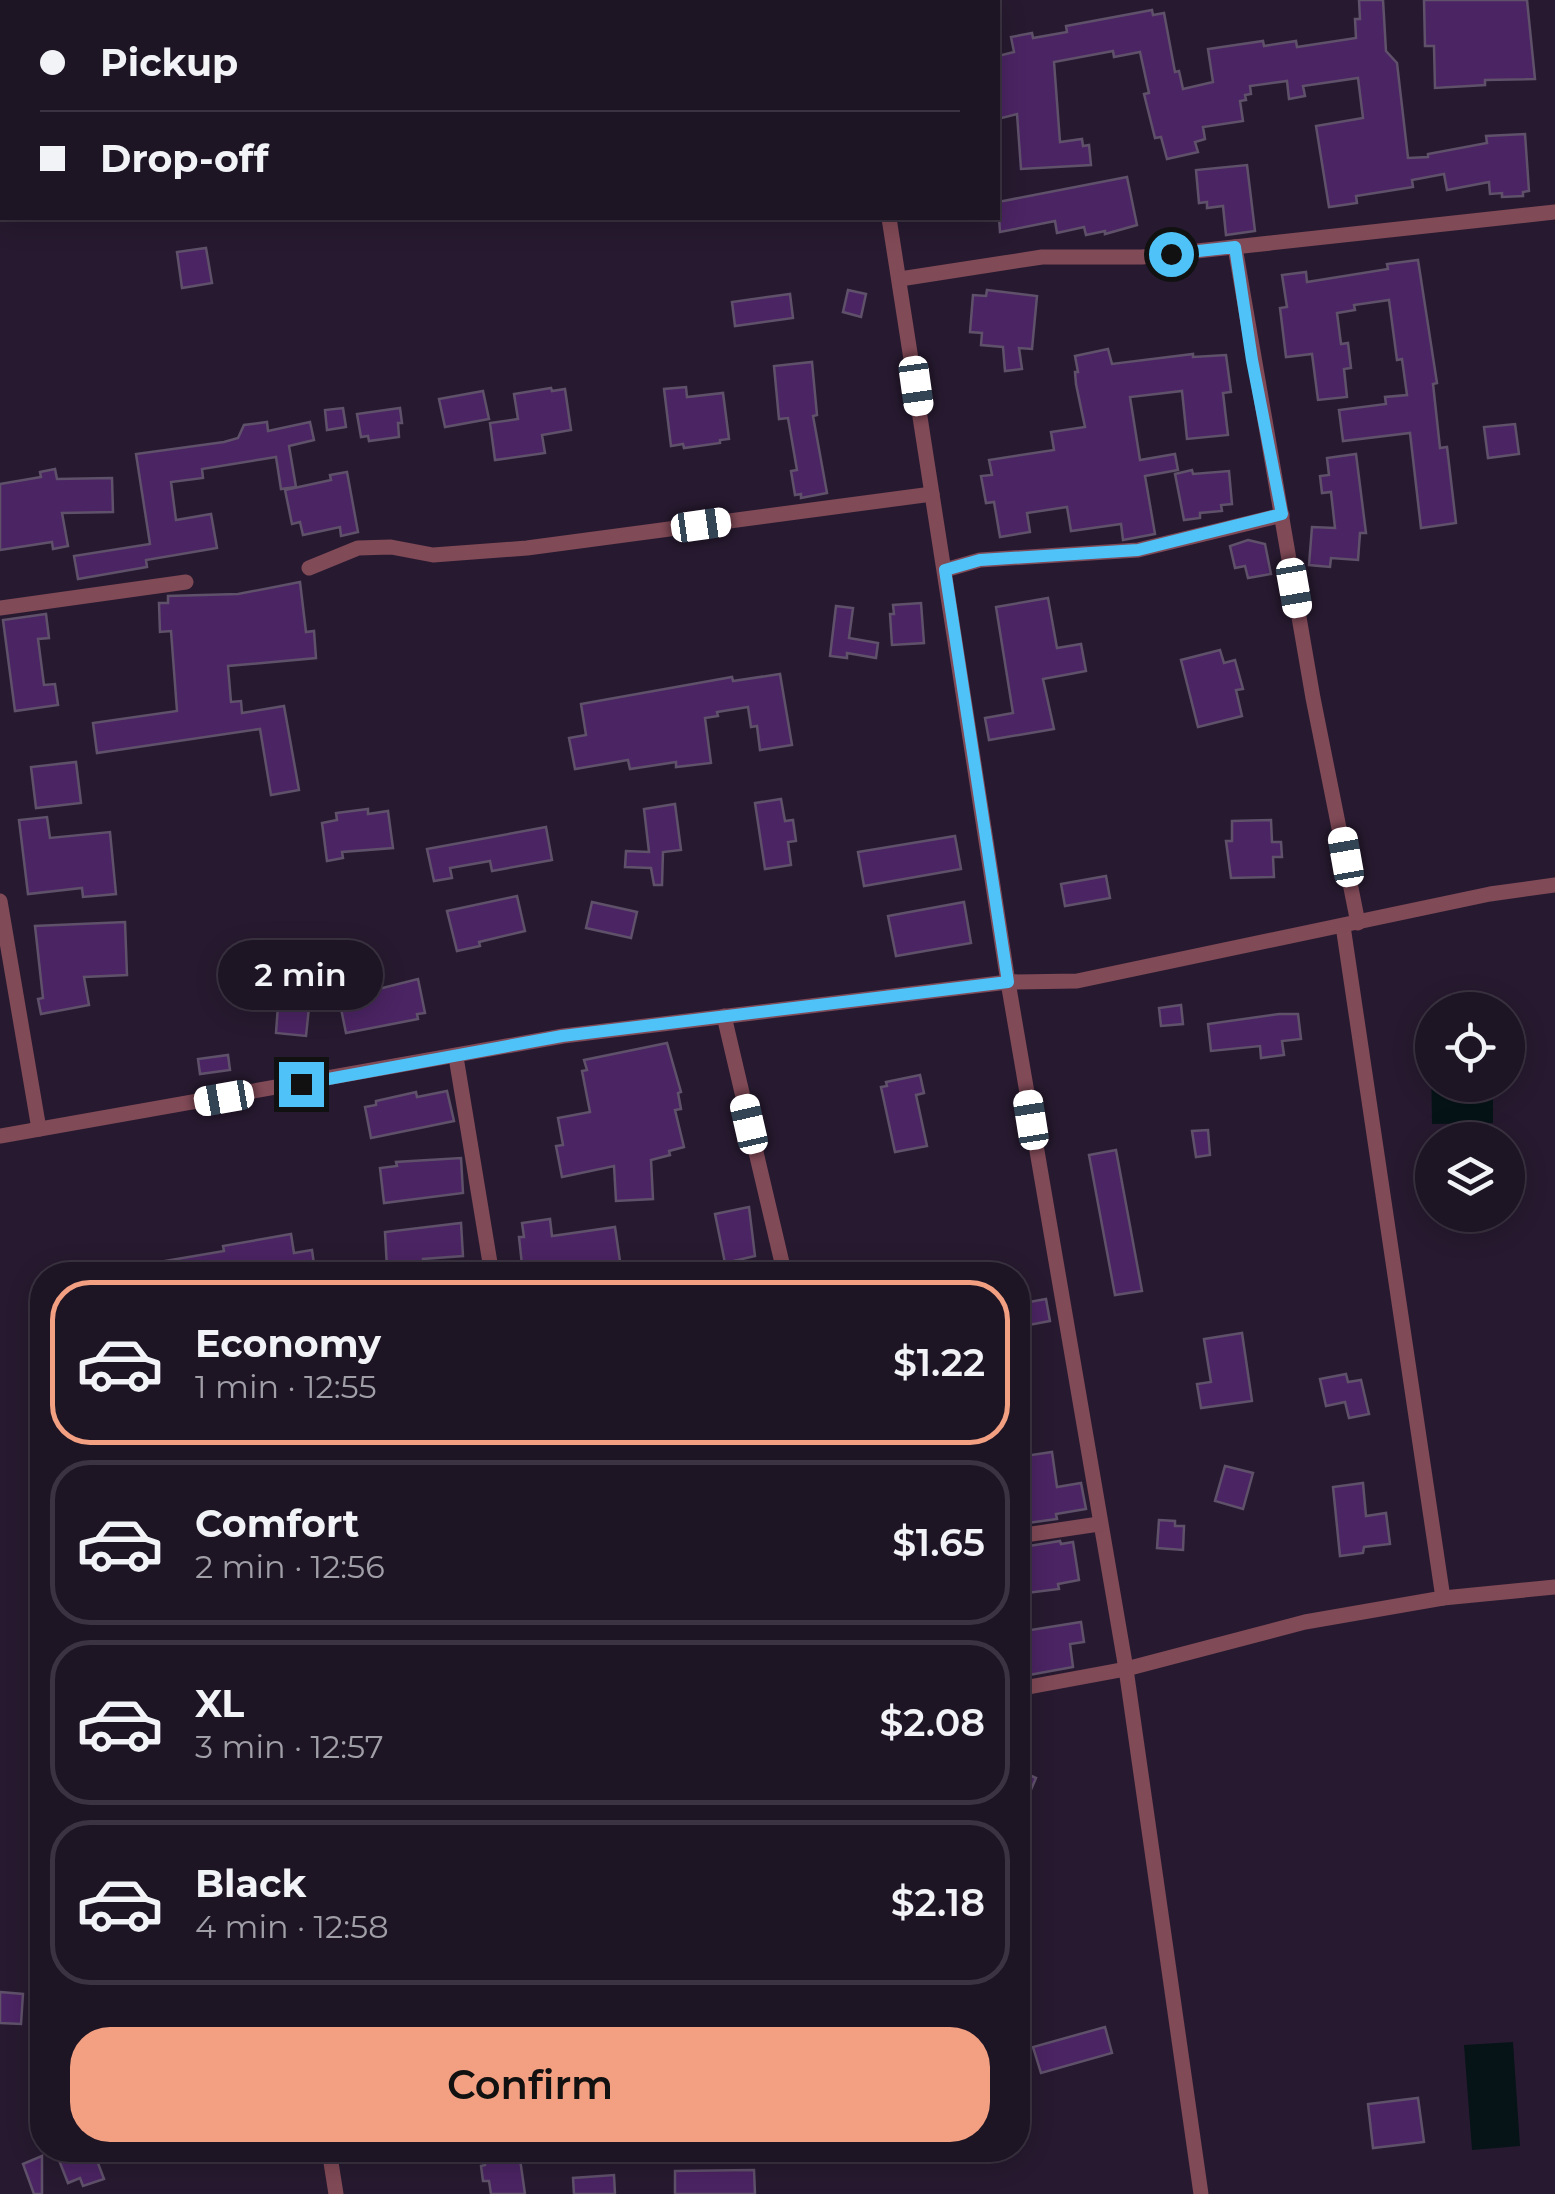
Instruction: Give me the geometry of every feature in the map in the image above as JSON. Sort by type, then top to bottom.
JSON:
[{"type":"street","points":[[900,279],[1042,257],[1102,260],[1555,212]]},
{"type":"street","points":[[889,220],[1008,982],[1126,1670],[1201,2194]]},
{"type":"street","points":[[1235,247],[1350,924],[1443,1598]]},
{"type":"street","points":[[309,568],[358,548],[391,547],[432,554],[527,548],[932,494]]},
{"type":"street","points":[[945,570],[980,560],[1138,550],[1282,514]]},
{"type":"street","points":[[0,608],[186,582]]},
{"type":"street","points":[[0,1136],[456,1058],[562,1036],[1008,982],[1077,981],[1490,894],[1555,885]]},
{"type":"street","points":[[0,901],[39,1129]]},
{"type":"street","points":[[724,1016],[782,1262]]},
{"type":"street","points":[[456,1058],[490,1262]]},
{"type":"street","points":[[1030,1534],[1099,1524]]},
{"type":"street","points":[[1030,1687],[1126,1670],[1305,1622],[1443,1598],[1555,1587]]},
{"type":"street","points":[[330,2162],[336,2194]]},
{"type":"shaded area","points":[[1432,1102],[1493,1102],[1493,1122],[1432,1122]]},
{"type":"shaded area","points":[[1513,2042],[1520,2146],[1472,2150],[1464,2045]]},
{"type":"building","points":[[1359,0],[1383,0],[1386,51],[1397,63],[1408,158],[1487,143],[1486,136],[1525,134],[1529,191],[1523,192],[1523,196],[1502,197],[1502,193],[1490,194],[1489,182],[1447,190],[1444,174],[1412,180],[1413,187],[1356,196],[1357,203],[1329,207],[1316,126],[1363,118],[1358,78],[1303,86],[1305,96],[1289,99],[1287,81],[1250,86],[1251,94],[1240,101],[1243,121],[1203,127],[1205,139],[1195,142],[1198,152],[1167,159],[1161,137],[1155,138],[1144,94],[1149,93],[1140,52],[1114,57],[1113,51],[1054,62],[1060,142],[1082,139],[1083,146],[1089,145],[1091,165],[1021,169],[1017,114],[1000,118],[1000,56],[1014,52],[1011,37],[1067,32],[1066,26],[1152,10],[1153,15],[1164,13],[1175,72],[1179,71],[1183,89],[1213,82],[1208,49],[1263,41],[1264,46],[1296,41],[1297,47],[1356,38],[1355,19],[1360,19]]},
{"type":"building","points":[[1424,0],[1527,0],[1535,79],[1485,80],[1485,85],[1435,88],[1434,46],[1425,46]]},
{"type":"building","points":[[1247,165],[1255,231],[1226,235],[1223,206],[1207,208],[1207,202],[1199,203],[1196,170]]},
{"type":"building","points":[[1127,177],[1137,225],[1086,235],[1084,227],[1057,233],[1055,221],[1000,232],[1000,202]]},
{"type":"building","points":[[206,248],[212,283],[182,288],[177,252]]},
{"type":"building","points":[[1418,260],[1437,383],[1433,384],[1440,448],[1447,447],[1456,523],[1421,528],[1410,433],[1343,441],[1339,410],[1386,404],[1385,397],[1407,395],[1402,359],[1397,360],[1389,300],[1354,305],[1355,310],[1337,313],[1341,344],[1348,343],[1351,368],[1344,369],[1347,397],[1318,400],[1312,354],[1286,357],[1280,308],[1287,307],[1282,275],[1306,272],[1307,282]]},
{"type":"building","points":[[848,290],[866,294],[861,317],[843,312]]},
{"type":"building","points":[[987,290],[1037,296],[1032,349],[1019,348],[1022,369],[1005,371],[1003,347],[981,345],[982,333],[970,332],[973,295],[986,296]]},
{"type":"building","points":[[790,294],[793,318],[735,326],[732,302]]},
{"type":"building","points":[[1108,349],[1112,364],[1193,354],[1226,355],[1231,392],[1223,393],[1228,435],[1187,439],[1182,391],[1130,397],[1140,460],[1175,454],[1178,470],[1145,476],[1155,534],[1123,540],[1121,524],[1071,531],[1067,507],[1027,513],[1030,532],[1000,537],[994,502],[986,503],[981,476],[992,475],[989,460],[1054,450],[1051,432],[1085,427],[1075,356]]},
{"type":"building","points":[[812,362],[817,415],[813,416],[827,493],[801,498],[801,494],[795,495],[791,471],[797,470],[788,418],[779,419],[774,366]]},
{"type":"building","points":[[686,387],[687,397],[723,393],[729,439],[684,448],[683,444],[671,446],[664,389]]},
{"type":"building","points":[[565,389],[571,430],[542,435],[545,453],[495,460],[490,423],[518,419],[514,394]]},
{"type":"building","points":[[483,391],[489,419],[445,427],[439,399]]},
{"type":"building","points":[[343,408],[346,427],[327,430],[325,410]]},
{"type":"building","points":[[400,408],[399,437],[369,441],[368,436],[361,437],[357,414]]},
{"type":"building","points":[[267,422],[268,431],[310,422],[314,440],[289,446],[296,487],[281,489],[276,457],[202,469],[203,478],[171,482],[176,520],[211,514],[217,548],[146,560],[147,567],[78,579],[74,556],[150,544],[136,454],[224,442],[238,438],[244,425]]},
{"type":"building","points":[[1515,424],[1519,454],[1488,458],[1484,427]]},
{"type":"building","points":[[1356,454],[1366,533],[1360,533],[1358,560],[1331,558],[1330,567],[1309,565],[1312,527],[1335,528],[1331,492],[1322,493],[1320,476],[1329,475],[1327,458]]},
{"type":"building","points":[[55,469],[57,479],[112,478],[113,512],[62,513],[68,546],[53,549],[52,542],[0,550],[0,484],[41,477],[40,472]]},
{"type":"building","points":[[1192,470],[1193,474],[1229,471],[1232,504],[1221,505],[1222,511],[1200,513],[1200,518],[1184,520],[1175,474]]},
{"type":"building","points":[[347,472],[358,532],[341,536],[340,527],[303,535],[300,522],[292,524],[285,490],[331,480],[330,475]]},
{"type":"building","points":[[1248,540],[1265,544],[1271,574],[1248,578],[1245,566],[1235,568],[1230,546]]},
{"type":"building","points":[[300,582],[306,632],[314,631],[316,658],[228,666],[231,702],[241,701],[242,713],[284,706],[299,790],[271,795],[260,729],[97,753],[93,723],[177,711],[171,631],[160,632],[159,603],[168,603],[168,596],[238,594]]},
{"type":"building","points":[[1048,598],[1057,648],[1081,644],[1086,671],[1043,679],[1054,729],[989,740],[985,718],[1013,713],[996,607]]},
{"type":"building","points":[[921,603],[924,643],[892,645],[893,605]]},
{"type":"building","points":[[836,606],[853,608],[849,638],[878,643],[876,658],[847,653],[847,658],[830,656]]},
{"type":"building","points":[[46,614],[49,638],[38,639],[44,685],[55,684],[58,705],[15,711],[3,620]]},
{"type":"building","points":[[1220,650],[1224,663],[1235,660],[1243,689],[1236,690],[1242,716],[1198,727],[1181,660]]},
{"type":"building","points":[[780,674],[792,745],[760,750],[757,726],[751,727],[748,707],[705,718],[711,763],[676,767],[676,762],[630,769],[628,760],[575,769],[569,738],[586,735],[581,704],[732,677],[733,681]]},
{"type":"building","points":[[76,762],[81,803],[36,808],[31,767]]},
{"type":"building","points":[[781,799],[785,821],[793,820],[796,841],[788,842],[791,865],[765,869],[755,803]]},
{"type":"building","points":[[675,804],[681,850],[663,852],[662,885],[654,885],[651,868],[625,867],[626,851],[649,852],[644,809]]},
{"type":"building","points":[[368,809],[368,814],[388,811],[393,848],[342,852],[343,858],[327,861],[322,823],[337,820],[336,813]]},
{"type":"building","points":[[47,817],[50,838],[110,832],[116,894],[83,897],[82,888],[28,894],[19,820]]},
{"type":"building","points":[[1271,820],[1272,842],[1281,842],[1282,857],[1273,857],[1274,877],[1231,878],[1226,841],[1232,841],[1232,821]]},
{"type":"building","points":[[546,827],[552,860],[492,871],[490,861],[450,868],[452,878],[434,881],[427,849]]},
{"type":"building","points":[[955,836],[961,869],[864,886],[858,852]]},
{"type":"building","points":[[1106,876],[1110,898],[1065,906],[1061,884]]},
{"type":"building","points":[[517,896],[525,931],[457,951],[447,911]]},
{"type":"building","points":[[592,902],[637,912],[631,938],[586,928]]},
{"type":"building","points":[[964,902],[971,943],[896,956],[888,916]]},
{"type":"building","points":[[125,922],[127,975],[84,977],[89,1005],[41,1014],[38,999],[43,998],[35,926]]},
{"type":"building","points":[[294,958],[314,960],[306,1036],[276,1033],[278,1005],[272,1005],[274,981],[291,983]]},
{"type":"building","points":[[418,979],[425,1013],[417,1014],[418,1019],[346,1033],[339,999]]},
{"type":"building","points":[[1181,1005],[1183,1024],[1161,1026],[1159,1008]]},
{"type":"building","points":[[1298,1014],[1301,1039],[1282,1041],[1284,1055],[1261,1058],[1260,1046],[1211,1051],[1208,1024]]},
{"type":"building","points":[[667,1043],[681,1092],[681,1109],[675,1110],[684,1147],[651,1160],[653,1199],[616,1201],[614,1166],[562,1177],[556,1146],[563,1145],[558,1118],[590,1112],[582,1071],[587,1070],[584,1060]]},
{"type":"building","points":[[228,1055],[230,1070],[200,1074],[198,1059]]},
{"type":"building","points":[[920,1075],[924,1093],[916,1095],[927,1146],[895,1152],[881,1087],[887,1086],[886,1082]]},
{"type":"building","points":[[447,1091],[454,1121],[371,1138],[365,1107],[416,1092],[417,1097]]},
{"type":"building","points":[[1208,1130],[1210,1155],[1196,1157],[1192,1131]]},
{"type":"building","points":[[1116,1150],[1142,1291],[1115,1295],[1089,1155]]},
{"type":"building","points":[[461,1158],[463,1193],[384,1203],[380,1168],[397,1166],[396,1162]]},
{"type":"building","points":[[749,1207],[755,1256],[725,1262],[715,1214]]},
{"type":"building","points":[[550,1219],[552,1236],[615,1227],[620,1262],[522,1262],[522,1223]]},
{"type":"building","points":[[461,1223],[463,1256],[387,1262],[385,1232]]},
{"type":"building","points":[[291,1234],[294,1253],[312,1250],[314,1262],[165,1262],[224,1251],[223,1246]]},
{"type":"building","points":[[1046,1299],[1050,1321],[1030,1325],[1030,1302]]},
{"type":"building","points":[[1242,1333],[1252,1401],[1201,1408],[1197,1384],[1211,1382],[1204,1339]]},
{"type":"building","points":[[1346,1374],[1348,1382],[1361,1380],[1369,1414],[1349,1418],[1345,1402],[1326,1406],[1320,1379]]},
{"type":"building","points":[[1052,1452],[1057,1487],[1081,1483],[1086,1509],[1030,1523],[1030,1455]]},
{"type":"building","points":[[1225,1466],[1253,1473],[1243,1509],[1215,1501]]},
{"type":"building","points":[[1363,1483],[1366,1516],[1386,1513],[1390,1544],[1364,1547],[1363,1553],[1340,1556],[1333,1487]]},
{"type":"building","points":[[1159,1520],[1184,1526],[1183,1550],[1157,1548]]},
{"type":"building","points":[[1073,1542],[1079,1580],[1058,1584],[1059,1589],[1030,1593],[1030,1546]]},
{"type":"building","points":[[1081,1622],[1084,1642],[1070,1644],[1073,1667],[1030,1675],[1030,1630]]},
{"type":"building","points":[[0,1992],[23,1994],[21,2024],[0,2023]]},
{"type":"building","points":[[1105,2027],[1112,2053],[1041,2073],[1033,2047]]},
{"type":"building","points":[[1418,2098],[1424,2142],[1373,2148],[1368,2104]]},
{"type":"building","points":[[42,2162],[42,2194],[34,2194],[23,2164]]},
{"type":"building","points":[[60,2162],[98,2162],[104,2179],[83,2186],[80,2178],[68,2183]]},
{"type":"building","points":[[485,2162],[520,2162],[525,2194],[491,2194],[489,2181],[483,2181],[481,2166]]},
{"type":"building","points":[[754,2170],[755,2194],[675,2194],[675,2171]]},
{"type":"building","points":[[614,2175],[615,2194],[574,2194],[573,2178]]},
{"type":"route","points":[[301,1084],[562,1036],[1008,982],[945,570],[980,560],[1138,550],[1282,514],[1235,247],[1171,254]]}]
